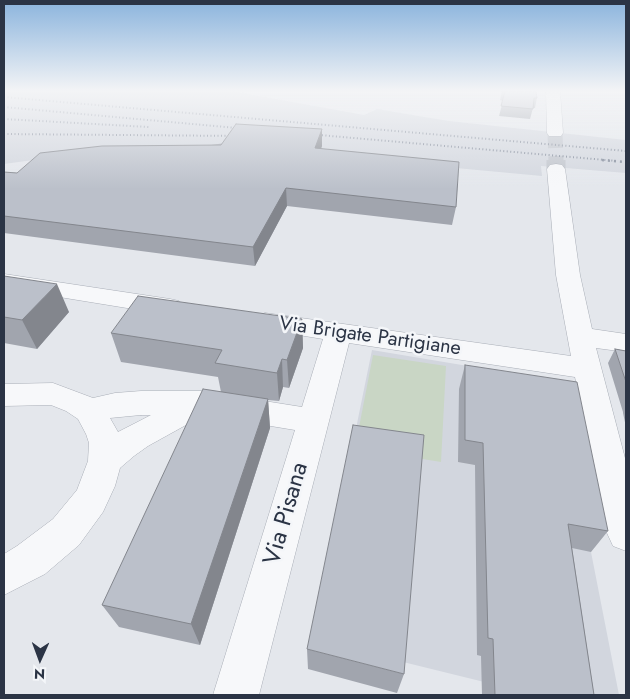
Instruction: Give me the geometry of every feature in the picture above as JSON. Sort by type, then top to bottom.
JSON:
[{"type":"street","points":[[555,124],[555,133]]},
{"type":"street","points":[[556,169],[568,275],[580,338],[626,533]]},
{"type":"street","points":[[4,282],[194,311]]},
{"type":"street","name":"Via Brigate Partigiane","points":[[242,318],[587,369]]},
{"type":"street","name":"Via Pisana","points":[[236,695],[338,333]]},
{"type":"street","points":[[580,338],[626,344]]},
{"type":"street","points":[[4,575],[31,560],[66,532],[90,501],[98,486],[105,461],[105,443],[102,432],[89,411],[77,403],[53,394],[37,392],[7,393]]},
{"type":"street","points":[[89,411],[115,405],[141,403],[201,403],[313,421]]},
{"type":"street","points":[[105,461],[122,446],[201,403]]},
{"type":"shaded area","points":[[4,124],[473,124],[626,140],[626,173],[541,166],[542,176],[315,155],[41,159],[4,164]]},
{"type":"shaded area","points":[[372,350],[522,375],[591,552],[619,695],[537,695],[399,661],[351,453]]},
{"type":"green space","points":[[373,355],[446,366],[441,462],[355,448]]},
{"type":"building","points":[[236,124],[322,129],[315,148],[459,162],[456,207],[286,188],[253,247],[4,216],[4,172],[17,173],[40,153],[102,146],[221,145]]},
{"type":"building","points":[[4,276],[57,284],[22,320],[4,317]]},
{"type":"building","points":[[138,296],[302,319],[287,360],[282,359],[277,373],[215,363],[222,350],[111,333]]},
{"type":"building","points":[[615,349],[626,351],[626,382]]},
{"type":"building","points":[[465,365],[577,382],[608,531],[568,524],[594,695],[495,695],[493,639],[488,638],[483,443],[465,440]]},
{"type":"building","points":[[203,389],[268,399],[191,624],[102,605]]},
{"type":"building","points":[[353,425],[424,435],[404,674],[307,649]]},
{"type":"tunnel","points":[[555,133],[556,161]]},
{"type":"tunnel","points":[[556,161],[556,169]]},
{"type":"railway","points":[[88,124],[149,127]]},
{"type":"railway","points":[[188,124],[248,129]]},
{"type":"railway","points":[[311,124],[626,151]]},
{"type":"railway","points":[[4,134],[241,136]]},
{"type":"railway","points":[[308,134],[617,161]]},
{"type":"railway","points":[[602,160],[626,162]]}]
